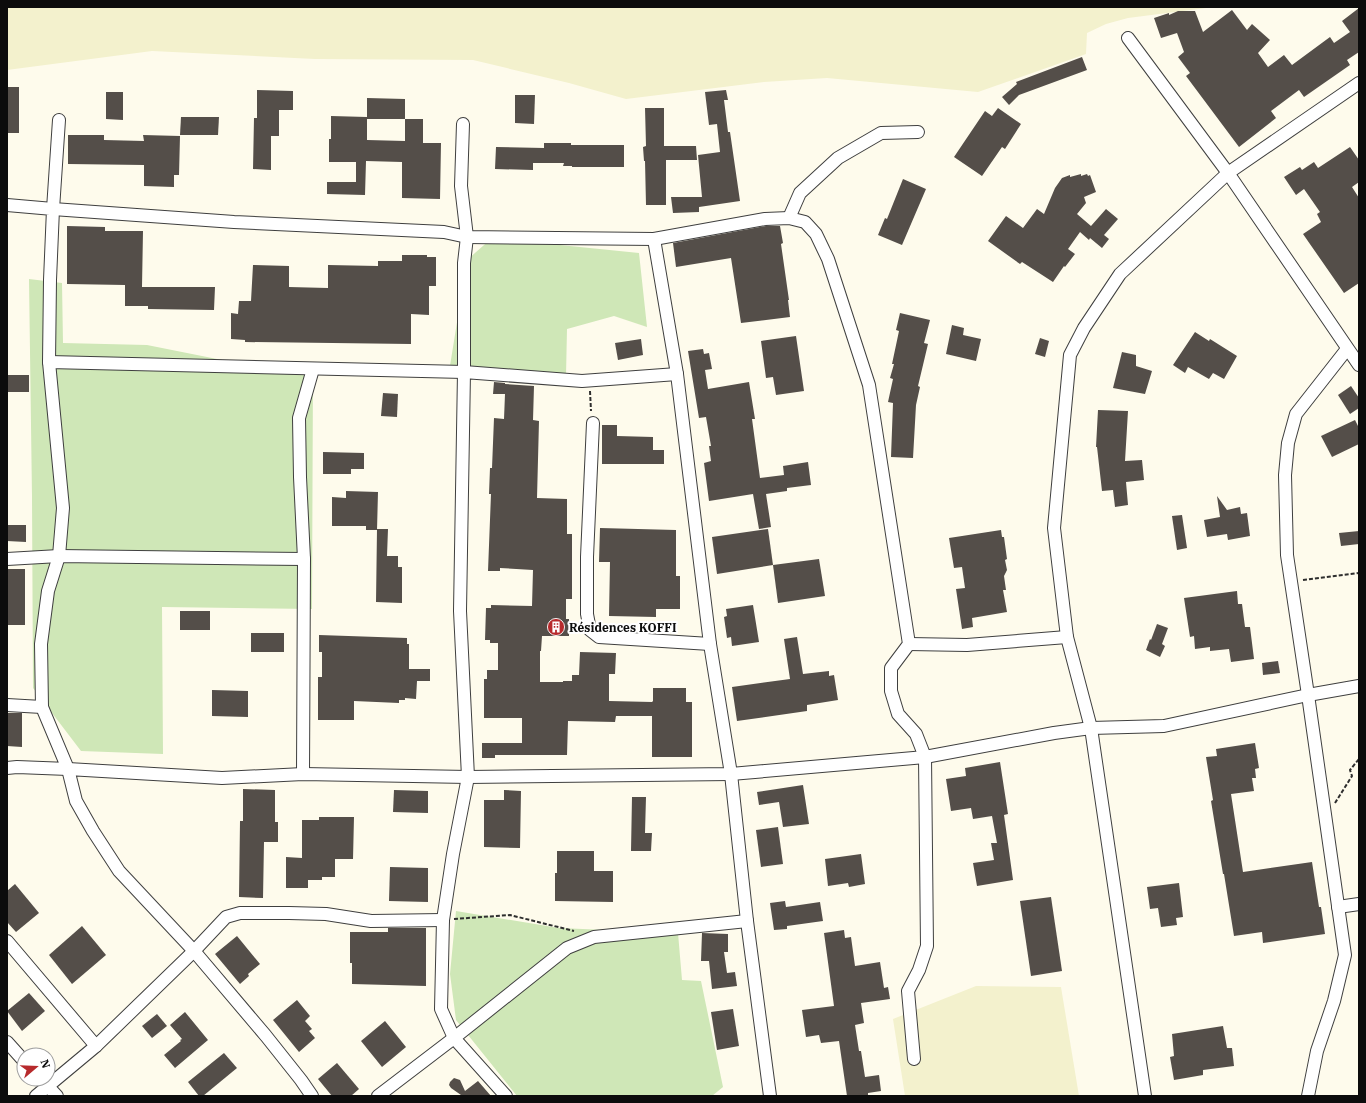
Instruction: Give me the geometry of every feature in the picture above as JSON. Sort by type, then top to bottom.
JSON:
[{"type":"street","points":[[1128,38],[1228,173],[1359,365]]},
{"type":"street","points":[[1145,1096],[1091,728],[1067,637],[1054,528],[1070,355],[1084,328],[1120,274],[1228,173],[1359,83]]},
{"type":"street","points":[[59,120],[50,280],[49,362],[63,508],[59,556],[48,591],[41,644],[42,707],[68,769],[76,801],[93,831],[119,871],[194,951],[266,1036],[312,1096]]},
{"type":"street","points":[[463,124],[460,186],[467,237],[464,263],[464,372],[460,611],[468,777],[453,854],[443,920],[442,1009],[454,1038],[506,1096]]},
{"type":"street","points":[[789,218],[800,193],[838,158],[881,133],[918,132]]},
{"type":"street","points":[[7,205],[234,222],[444,232],[467,237],[654,239],[765,219],[789,218],[805,222],[816,234],[828,259],[869,385],[909,644],[891,668],[891,691],[898,714],[916,734],[925,757],[927,946],[919,970],[908,991],[914,1059]]},
{"type":"street","points":[[654,239],[677,374],[710,644],[731,774],[747,921],[770,1096]]},
{"type":"street","points":[[1308,1096],[1317,1051],[1334,1001],[1345,955],[1287,555],[1285,475],[1288,443],[1296,414],[1347,348]]},
{"type":"street","points":[[49,362],[464,372],[582,381],[677,374]]},
{"type":"street","points":[[303,774],[304,559],[299,418],[313,369]]},
{"type":"street","points":[[593,423],[587,557],[587,614],[590,630],[599,637],[710,644]]},
{"type":"street","points":[[7,559],[59,556],[304,559]]},
{"type":"street","points":[[909,644],[967,645],[1067,637]]},
{"type":"street","points":[[7,768],[17,766],[222,778],[303,774],[468,777],[731,774],[925,757],[1054,733],[1091,728],[1164,726],[1308,695],[1359,686]]},
{"type":"street","points":[[7,705],[42,707]]},
{"type":"street","points":[[1338,907],[1359,904]]},
{"type":"street","points":[[56,1074],[96,1046],[194,951],[226,917],[240,913],[288,913],[326,914],[371,921],[443,920]]},
{"type":"street","points":[[378,1096],[567,948],[594,937],[747,921]]},
{"type":"street","points":[[7,941],[96,1046]]},
{"type":"street","points":[[7,1042],[16,1052]]},
{"type":"street","points":[[36,1096],[42,1087]]},
{"type":"street","points":[[48,1087],[57,1096]]},
{"type":"path","points":[[590,380],[590,400],[593,423]]},
{"type":"path","points":[[1291,581],[1359,573]]},
{"type":"path","points":[[1325,819],[1352,776],[1350,770],[1359,759]]},
{"type":"path","points":[[443,920],[510,915],[594,937]]},
{"type":"shaded area","points":[[7,7],[1214,7],[1128,18],[1106,24],[1087,33],[1086,54],[978,92],[827,78],[764,82],[626,99],[569,83],[473,60],[315,59],[152,51],[7,70]]},
{"type":"shaded area","points":[[976,986],[1061,987],[1079,1096],[905,1096],[893,1019]]},
{"type":"green space","points":[[492,238],[639,253],[647,327],[614,316],[567,329],[566,376],[449,372],[467,260]]},
{"type":"green space","points":[[29,279],[62,283],[63,343],[147,345],[252,366],[313,368],[312,609],[162,607],[163,754],[81,751],[33,688]]},
{"type":"green space","points":[[456,911],[559,928],[678,933],[682,980],[701,981],[723,1087],[712,1096],[517,1096],[456,1020],[450,974]]},
{"type":"building","points":[[1359,8],[1359,52],[1347,60],[1350,65],[1304,97],[1299,90],[1271,111],[1276,118],[1239,147],[1186,76],[1190,73],[1178,57],[1184,52],[1177,33],[1161,38],[1154,18],[1169,13],[1169,15],[1178,11],[1195,11],[1203,32],[1232,10],[1247,30],[1252,24],[1270,40],[1258,53],[1268,67],[1284,55],[1292,65],[1330,37],[1334,43],[1350,32],[1342,21]]},
{"type":"building","points":[[1082,57],[1087,70],[1019,95],[1009,105],[1002,97],[1017,84],[1016,82]]},
{"type":"building","points":[[7,87],[19,87],[19,133],[7,133]]},
{"type":"building","points":[[257,90],[293,91],[293,110],[279,110],[279,136],[271,136],[271,170],[253,169],[254,118],[257,118]]},
{"type":"building","points":[[726,90],[728,100],[724,100],[728,132],[730,132],[740,201],[699,207],[699,212],[673,213],[671,197],[702,197],[698,155],[720,152],[717,124],[709,125],[705,92]]},
{"type":"building","points":[[106,92],[123,92],[123,120],[106,119]]},
{"type":"building","points":[[515,95],[535,95],[534,124],[515,123]]},
{"type":"building","points":[[367,98],[405,99],[405,119],[367,119]]},
{"type":"building","points":[[645,108],[664,108],[664,146],[696,146],[697,160],[666,160],[666,205],[646,205],[645,161],[643,147],[646,146]]},
{"type":"building","points":[[998,108],[1021,124],[1005,149],[1002,147],[982,176],[954,157],[985,111],[992,116]]},
{"type":"building","points":[[331,116],[367,117],[367,140],[405,141],[405,119],[423,119],[423,143],[441,143],[440,199],[402,198],[402,162],[366,161],[365,195],[327,194],[327,182],[356,182],[356,162],[329,162]]},
{"type":"building","points":[[181,117],[219,117],[218,135],[180,135]]},
{"type":"building","points":[[68,135],[104,135],[104,140],[144,141],[143,135],[180,136],[179,175],[174,175],[174,187],[144,186],[144,165],[68,164]]},
{"type":"building","points":[[544,143],[571,143],[571,145],[624,145],[624,167],[572,167],[563,166],[564,163],[533,163],[533,170],[495,169],[496,147],[544,148]]},
{"type":"building","points":[[1350,147],[1359,160],[1359,182],[1352,187],[1359,198],[1359,283],[1344,293],[1303,234],[1321,222],[1317,214],[1320,212],[1304,189],[1296,195],[1284,177],[1300,167],[1302,170],[1314,162],[1318,168]]},
{"type":"building","points":[[1081,174],[1081,176],[1087,174],[1088,176],[1090,175],[1096,192],[1084,197],[1086,203],[1077,214],[1091,226],[1106,209],[1118,219],[1104,235],[1109,239],[1102,248],[1080,232],[1068,249],[1075,254],[1065,267],[1064,266],[1053,282],[1022,262],[1020,264],[988,241],[1006,216],[1023,228],[1037,209],[1044,214],[1055,188],[1062,178],[1070,175],[1070,177]]},
{"type":"building","points":[[903,179],[926,189],[902,245],[878,235],[885,218],[887,219]]},
{"type":"building","points":[[67,226],[105,227],[105,231],[143,231],[142,287],[215,287],[214,310],[148,309],[148,306],[125,306],[125,285],[67,284]]},
{"type":"building","points":[[766,226],[780,226],[790,317],[741,323],[731,258],[676,267],[673,243]]},
{"type":"building","points":[[402,255],[427,255],[427,257],[436,257],[436,286],[429,286],[429,315],[411,314],[411,344],[245,342],[245,340],[231,339],[231,313],[238,314],[239,301],[251,301],[253,265],[289,266],[289,287],[328,288],[328,265],[378,266],[378,261],[402,261]]},
{"type":"building","points":[[900,313],[930,320],[924,343],[928,344],[918,386],[920,387],[916,405],[913,458],[891,457],[893,403],[888,402],[893,379],[890,378],[894,364],[892,364],[899,331],[896,330]]},
{"type":"building","points":[[952,325],[964,328],[963,335],[981,339],[976,361],[946,354]]},
{"type":"building","points":[[1195,332],[1209,341],[1210,339],[1237,356],[1224,379],[1213,373],[1209,379],[1188,367],[1185,373],[1173,365]]},
{"type":"building","points":[[796,336],[804,391],[776,395],[773,377],[766,378],[761,341]]},
{"type":"building","points":[[1040,338],[1049,341],[1045,357],[1035,354]]},
{"type":"building","points":[[641,339],[643,355],[618,360],[615,343]]},
{"type":"building","points":[[703,349],[704,354],[709,353],[712,369],[705,370],[708,389],[749,382],[755,419],[752,419],[760,478],[784,475],[783,466],[808,462],[811,485],[787,488],[787,491],[766,494],[771,527],[759,529],[753,494],[709,501],[704,463],[711,461],[709,446],[711,446],[706,417],[699,418],[688,351]]},
{"type":"building","points":[[1122,352],[1136,355],[1136,366],[1152,371],[1145,394],[1113,388]]},
{"type":"building","points":[[7,375],[29,375],[29,392],[7,392]]},
{"type":"building","points":[[494,382],[534,386],[533,420],[539,421],[537,498],[567,499],[567,534],[572,534],[572,599],[566,599],[566,619],[569,619],[569,636],[542,636],[540,651],[540,682],[572,681],[572,675],[579,675],[580,652],[616,653],[615,674],[609,674],[609,701],[652,702],[653,688],[686,688],[686,702],[692,702],[692,757],[652,757],[652,716],[616,716],[615,722],[568,721],[567,755],[495,755],[495,758],[482,758],[482,743],[522,743],[522,718],[484,718],[484,679],[487,679],[487,670],[498,670],[498,643],[490,643],[490,640],[485,640],[486,608],[491,608],[491,605],[532,606],[533,570],[500,568],[500,571],[488,571],[491,494],[489,494],[490,468],[492,468],[494,418],[504,419],[505,394],[493,394]]},
{"type":"building","points":[[1351,386],[1359,398],[1359,408],[1350,414],[1338,395]]},
{"type":"building","points":[[383,393],[398,394],[397,417],[381,416]]},
{"type":"building","points":[[1098,410],[1128,411],[1125,461],[1142,460],[1144,480],[1126,482],[1128,505],[1115,507],[1113,490],[1102,491],[1096,447]]},
{"type":"building","points":[[1355,420],[1359,428],[1359,444],[1332,457],[1321,436]]},
{"type":"building","points":[[602,425],[617,425],[617,436],[653,437],[653,450],[664,450],[664,464],[602,464]]},
{"type":"building","points":[[323,452],[364,453],[364,469],[351,469],[351,474],[323,474]]},
{"type":"building","points":[[346,491],[378,492],[377,530],[366,530],[366,526],[332,526],[332,497],[346,498]]},
{"type":"building","points":[[1217,496],[1227,510],[1240,507],[1241,514],[1247,513],[1250,536],[1228,540],[1227,534],[1207,537],[1204,520],[1220,517]]},
{"type":"building","points":[[1182,515],[1187,548],[1177,550],[1172,516]]},
{"type":"building","points":[[7,525],[26,525],[26,542],[7,541]]},
{"type":"building","points":[[600,528],[676,530],[676,576],[680,576],[680,609],[656,609],[656,617],[609,616],[610,562],[599,562]]},
{"type":"building","points":[[377,529],[388,529],[387,556],[398,556],[398,567],[402,567],[402,603],[376,602]]},
{"type":"building","points":[[768,529],[773,565],[717,574],[712,537]]},
{"type":"building","points":[[1001,530],[1002,537],[1004,537],[1007,559],[1005,560],[1007,570],[1004,576],[1006,590],[1003,590],[1007,612],[972,618],[973,627],[962,629],[956,589],[965,588],[962,567],[954,568],[949,538]]},
{"type":"building","points":[[1359,531],[1359,544],[1341,546],[1339,533]]},
{"type":"building","points":[[819,559],[825,596],[778,603],[773,565]]},
{"type":"building","points":[[7,569],[25,569],[25,625],[7,625]]},
{"type":"building","points":[[1237,591],[1238,604],[1242,604],[1245,627],[1250,627],[1254,659],[1231,662],[1229,649],[1210,651],[1210,647],[1195,649],[1194,636],[1190,637],[1184,598]]},
{"type":"building","points":[[753,605],[759,642],[732,646],[731,637],[727,638],[724,617],[727,616],[726,609]]},
{"type":"building","points":[[180,611],[210,611],[210,630],[180,630]]},
{"type":"building","points":[[1157,624],[1168,628],[1162,644],[1165,646],[1160,657],[1146,650]]},
{"type":"building","points":[[251,633],[284,633],[284,652],[251,652]]},
{"type":"building","points":[[319,635],[407,638],[407,644],[409,644],[409,669],[430,669],[430,681],[417,681],[416,699],[405,698],[405,700],[399,700],[399,703],[354,701],[354,720],[318,720],[318,677],[322,677],[322,652],[319,652]]},
{"type":"building","points":[[797,637],[803,674],[829,671],[829,676],[834,675],[838,700],[807,705],[807,711],[737,721],[732,687],[790,679],[784,639]]},
{"type":"building","points":[[1278,661],[1280,673],[1263,675],[1262,663]]},
{"type":"building","points":[[212,690],[248,691],[248,717],[212,716]]},
{"type":"building","points":[[7,713],[22,713],[22,747],[7,746]]},
{"type":"building","points":[[1255,743],[1259,768],[1255,769],[1256,778],[1252,778],[1254,791],[1231,794],[1243,872],[1312,862],[1325,934],[1263,943],[1262,932],[1234,936],[1211,801],[1213,800],[1206,757],[1217,756],[1216,749]]},
{"type":"building","points":[[1000,762],[1008,814],[1004,815],[1013,880],[977,886],[973,863],[994,860],[991,843],[997,843],[992,816],[973,819],[971,808],[951,811],[946,779],[966,776],[965,768]]},
{"type":"building","points":[[803,785],[809,824],[783,827],[779,802],[759,805],[757,792]]},
{"type":"building","points":[[243,789],[275,790],[275,822],[278,822],[278,842],[264,842],[263,898],[239,897],[240,821],[243,821]]},
{"type":"building","points":[[394,790],[428,791],[428,813],[393,812]]},
{"type":"building","points":[[504,790],[521,791],[520,848],[484,847],[484,800],[504,800]]},
{"type":"building","points":[[632,797],[646,797],[645,833],[652,833],[651,851],[631,851]]},
{"type":"building","points":[[319,817],[354,817],[353,859],[335,859],[335,877],[322,877],[322,880],[308,880],[308,888],[286,888],[286,857],[302,858],[302,820],[319,820]]},
{"type":"building","points":[[778,827],[783,864],[761,867],[756,830]]},
{"type":"building","points":[[557,851],[594,851],[594,871],[613,871],[613,902],[555,901]]},
{"type":"building","points":[[861,854],[865,884],[849,887],[848,883],[828,886],[825,859]]},
{"type":"building","points":[[390,867],[428,868],[428,902],[389,901]]},
{"type":"building","points":[[1179,883],[1183,917],[1176,918],[1177,925],[1161,927],[1158,908],[1150,909],[1147,887]]},
{"type":"building","points":[[15,884],[39,913],[16,932],[7,922],[7,891]]},
{"type":"building","points":[[1051,897],[1062,971],[1031,976],[1020,901]]},
{"type":"building","points":[[785,901],[786,907],[820,902],[823,921],[787,926],[787,929],[774,930],[770,903]]},
{"type":"building","points":[[82,926],[106,955],[72,984],[49,955]]},
{"type":"building","points":[[388,928],[426,928],[426,986],[352,984],[350,932],[388,932]]},
{"type":"building","points":[[844,930],[845,938],[851,937],[855,966],[880,962],[884,988],[888,987],[890,999],[861,1003],[864,1023],[855,1025],[865,1077],[879,1075],[881,1091],[868,1093],[868,1096],[847,1096],[839,1041],[821,1043],[819,1035],[806,1037],[802,1010],[834,1006],[824,933]]},
{"type":"building","points":[[702,933],[728,934],[728,952],[724,952],[727,973],[735,972],[737,986],[712,989],[709,961],[701,961]]},
{"type":"building","points":[[237,936],[260,964],[248,974],[249,976],[240,984],[215,954]]},
{"type":"building","points":[[29,993],[45,1011],[22,1031],[7,1011]]},
{"type":"building","points":[[297,1000],[310,1016],[305,1021],[312,1029],[309,1031],[315,1038],[299,1052],[273,1020]]},
{"type":"building","points":[[733,1009],[739,1046],[717,1050],[711,1012]]},
{"type":"building","points":[[185,1012],[208,1040],[175,1068],[164,1055],[182,1039],[170,1025]]},
{"type":"building","points":[[157,1014],[167,1026],[152,1038],[142,1026]]},
{"type":"building","points":[[385,1021],[406,1047],[382,1067],[361,1041]]},
{"type":"building","points":[[1223,1026],[1227,1048],[1232,1048],[1234,1066],[1203,1070],[1203,1075],[1174,1080],[1170,1057],[1174,1056],[1172,1034]]},
{"type":"building","points":[[224,1053],[237,1068],[203,1096],[199,1096],[188,1082]]},
{"type":"building","points":[[337,1063],[359,1089],[351,1096],[332,1096],[318,1079]]},
{"type":"building","points":[[454,1078],[460,1080],[465,1091],[478,1081],[491,1096],[460,1096],[461,1095],[449,1085]]},
{"type":"place","name":"Résidences KOFFI","points":[[556,627]]}]
